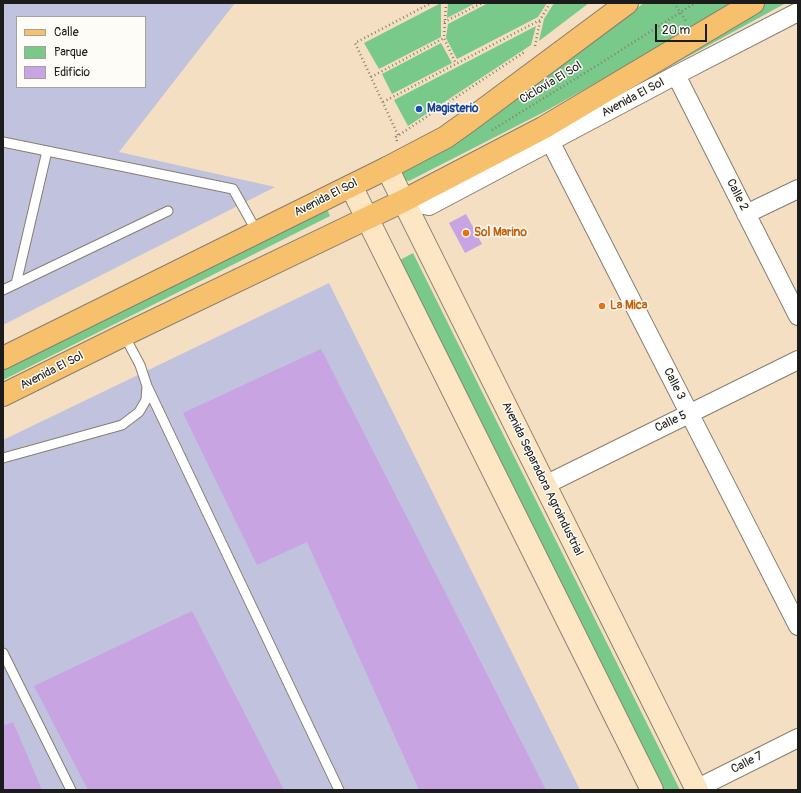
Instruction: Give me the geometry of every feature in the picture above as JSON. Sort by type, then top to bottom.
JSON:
[{"type":"main road","name":"Avenida El Sol","points":[[3,358],[351,186],[446,137],[627,3]]},
{"type":"main road","name":"Avenida El Sol","points":[[3,395],[403,201],[543,128],[753,3]]},
{"type":"street","name":"Avenida El Sol","points":[[403,201],[429,206],[798,12]]},
{"type":"street","name":"Calle 2","points":[[676,75],[798,316]]},
{"type":"street","name":"Calle 3","points":[[551,143],[798,626]]},
{"type":"street","name":"Avenida Separadora Agroindustrial","points":[[396,163],[403,201],[696,789]]},
{"type":"street","points":[[351,186],[652,790]]},
{"type":"street","points":[[746,214],[798,188]]},
{"type":"street","name":"Calle 5","points":[[545,485],[798,360]]},
{"type":"street","name":"Calle 7","points":[[696,789],[798,738]]},
{"type":"lane","points":[[3,142],[233,189],[257,232]]},
{"type":"lane","points":[[16,284],[47,151]]},
{"type":"lane","points":[[3,290],[168,211]]},
{"type":"lane","points":[[124,335],[140,365],[147,386],[339,790]]},
{"type":"lane","points":[[3,458],[122,425],[139,412],[146,400],[147,386]]},
{"type":"lane","points":[[3,653],[71,790]]},
{"type":"path","points":[[398,135],[355,43],[431,3]]},
{"type":"path","points":[[446,3],[444,38],[456,64]]},
{"type":"path","points":[[444,22],[482,3]]},
{"type":"path","points":[[535,46],[540,20],[550,3]]},
{"type":"path","points":[[674,3],[681,13]]},
{"type":"path","name":"Ciclovía El Sol","points":[[486,134],[695,3]]},
{"type":"path","points":[[383,102],[540,20]]},
{"type":"path","points":[[371,77],[444,38]]},
{"type":"path","points":[[396,163],[396,137],[398,135],[541,42]]},
{"type":"shaded area","points":[[3,3],[235,3],[119,152],[275,187],[3,325]]},
{"type":"shaded area","points":[[329,283],[580,790],[3,790],[3,440]]},
{"type":"green space","points":[[441,3],[441,37],[379,69],[364,43]]},
{"type":"green space","points":[[448,3],[476,3],[447,18]]},
{"type":"green space","points":[[488,3],[547,3],[538,17],[457,59],[446,38],[448,24]]},
{"type":"green space","points":[[554,3],[589,3],[539,41],[544,19]]},
{"type":"green space","points":[[644,3],[733,3],[655,50],[544,112],[409,181],[405,180],[401,173]]},
{"type":"green space","points":[[763,3],[786,3],[528,144]]},
{"type":"green space","points":[[536,26],[531,45],[408,126],[394,100]]},
{"type":"green space","points":[[441,43],[452,63],[392,94],[382,74]]},
{"type":"green space","points":[[325,204],[330,216],[3,380],[3,367]]},
{"type":"green space","points":[[413,253],[680,790],[663,790],[400,260]]},
{"type":"building","name":"Sol Marino","points":[[466,214],[482,244],[465,253],[449,223]]},
{"type":"building","points":[[321,349],[546,790],[419,790],[307,542],[257,565],[183,413]]},
{"type":"building","points":[[192,611],[284,790],[88,790],[34,686]]},
{"type":"building","points":[[13,722],[42,790],[3,790],[3,726]]},
{"type":"place","name":"Magisterio","points":[[419,109]]},
{"type":"place","name":"Sol Marino","points":[[466,233]]},
{"type":"place","name":"La Mica","points":[[602,306]]}]
